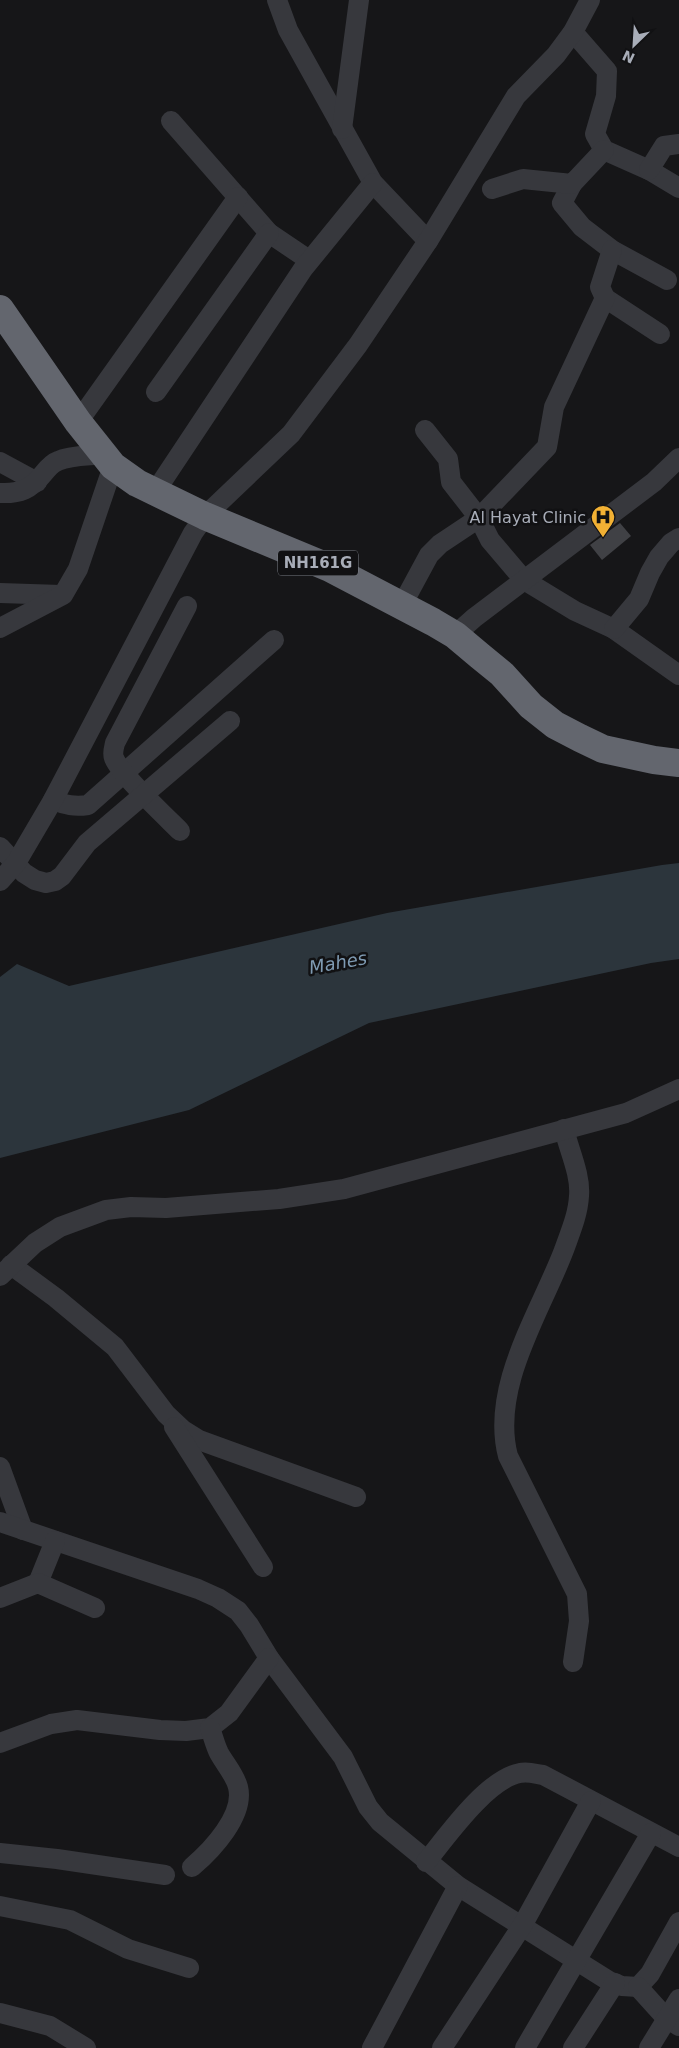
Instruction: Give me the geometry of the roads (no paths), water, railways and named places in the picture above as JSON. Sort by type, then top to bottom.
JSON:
[{"type":"highway","name":"NH161G","points":[[0,309],[78,422],[109,460],[137,483],[205,516],[330,568],[456,635],[502,674],[532,706],[555,725],[603,749],[654,760],[679,763]]},
{"type":"street","points":[[277,0],[288,30],[373,183],[428,241]]},
{"type":"street","points":[[342,129],[359,0]]},
{"type":"street","points":[[0,881],[16,863],[53,800],[184,546],[205,516],[291,434],[358,344],[428,241],[516,96],[556,55],[573,32],[590,0]]},
{"type":"street","points":[[573,32],[607,71],[606,96],[595,134],[604,150],[649,170],[679,188]]},
{"type":"street","points":[[171,121],[269,233],[309,260]]},
{"type":"street","points":[[649,170],[664,146],[679,144]]},
{"type":"street","points":[[604,150],[572,184],[562,203],[582,227],[612,250],[667,280]]},
{"type":"street","points":[[492,189],[523,179],[572,184]]},
{"type":"street","points":[[155,492],[309,260],[373,183]]},
{"type":"street","points":[[78,422],[238,197]]},
{"type":"street","points":[[156,392],[269,233]]},
{"type":"street","points":[[612,250],[600,287],[605,298],[660,334]]},
{"type":"street","points":[[402,605],[429,555],[440,544],[479,518],[547,447],[554,408],[605,298]]},
{"type":"street","points":[[425,430],[448,459],[450,482],[479,518],[490,540],[524,580],[575,611],[614,629],[675,665]]},
{"type":"street","points":[[456,635],[524,580],[654,482],[679,458]]},
{"type":"street","points":[[0,493],[14,494],[28,490],[58,460],[109,460],[78,569],[63,595],[0,628]]},
{"type":"street","points":[[0,462],[37,482]]},
{"type":"street","points":[[614,629],[639,599],[659,557],[671,543],[679,538]]},
{"type":"street","points":[[0,593],[63,595]]},
{"type":"street","points":[[180,831],[123,772],[114,759],[113,752],[115,743],[187,606]]},
{"type":"street","points":[[53,800],[68,806],[88,805],[274,640]]},
{"type":"street","points":[[0,847],[24,873],[35,880],[46,883],[55,881],[62,876],[87,843],[230,722]]},
{"type":"street","points":[[263,1567],[166,1414],[114,1347],[56,1298],[5,1270],[35,1243],[60,1227],[106,1210],[166,1208],[279,1199],[344,1189],[626,1112],[679,1089]]},
{"type":"street","points":[[564,1130],[576,1172],[580,1195],[574,1222],[551,1284],[512,1374],[503,1422],[504,1440],[508,1456],[577,1594],[579,1621],[573,1662]]},
{"type":"street","points":[[166,1414],[183,1430],[200,1440],[356,1497]]},
{"type":"street","points":[[0,1467],[23,1530]]},
{"type":"street","points":[[0,1522],[198,1589],[218,1598],[238,1611],[269,1658],[343,1757],[368,1807],[380,1822],[426,1862],[458,1886],[615,1983],[622,1986],[638,1987],[673,2022]]},
{"type":"street","points":[[38,1583],[54,1541]]},
{"type":"street","points":[[0,1598],[38,1583],[95,1608]]},
{"type":"street","points":[[0,1743],[51,1724],[77,1720],[136,1729],[186,1732],[210,1728],[229,1712],[269,1658]]},
{"type":"street","points":[[192,1867],[221,1838],[231,1822],[238,1798],[238,1788],[235,1779],[219,1753],[210,1728]]},
{"type":"street","points":[[426,1862],[465,1813],[489,1790],[506,1778],[520,1773],[543,1775],[679,1847]]},
{"type":"street","points":[[442,2048],[522,1926],[591,1801]]},
{"type":"street","points":[[525,2048],[651,1833]]},
{"type":"street","points":[[0,1853],[57,1859],[165,1875]]},
{"type":"street","points":[[372,2048],[458,1886]]},
{"type":"street","points":[[0,1906],[70,1920],[128,1949],[189,1968]]},
{"type":"street","points":[[638,1987],[650,1974],[679,1922]]},
{"type":"street","points":[[573,2048],[615,1983]]},
{"type":"street","points":[[649,2048],[673,2022],[679,1998]]},
{"type":"street","points":[[0,2013],[50,2026],[86,2048]]},
{"type":"water","name":"Mahes","points":[[679,863],[679,959],[651,963],[369,1023],[189,1110],[0,1158],[0,977],[17,964],[69,986],[387,913]]},
{"type":"place","name":"Al Hayat Clinic","points":[[603,538]]}]
